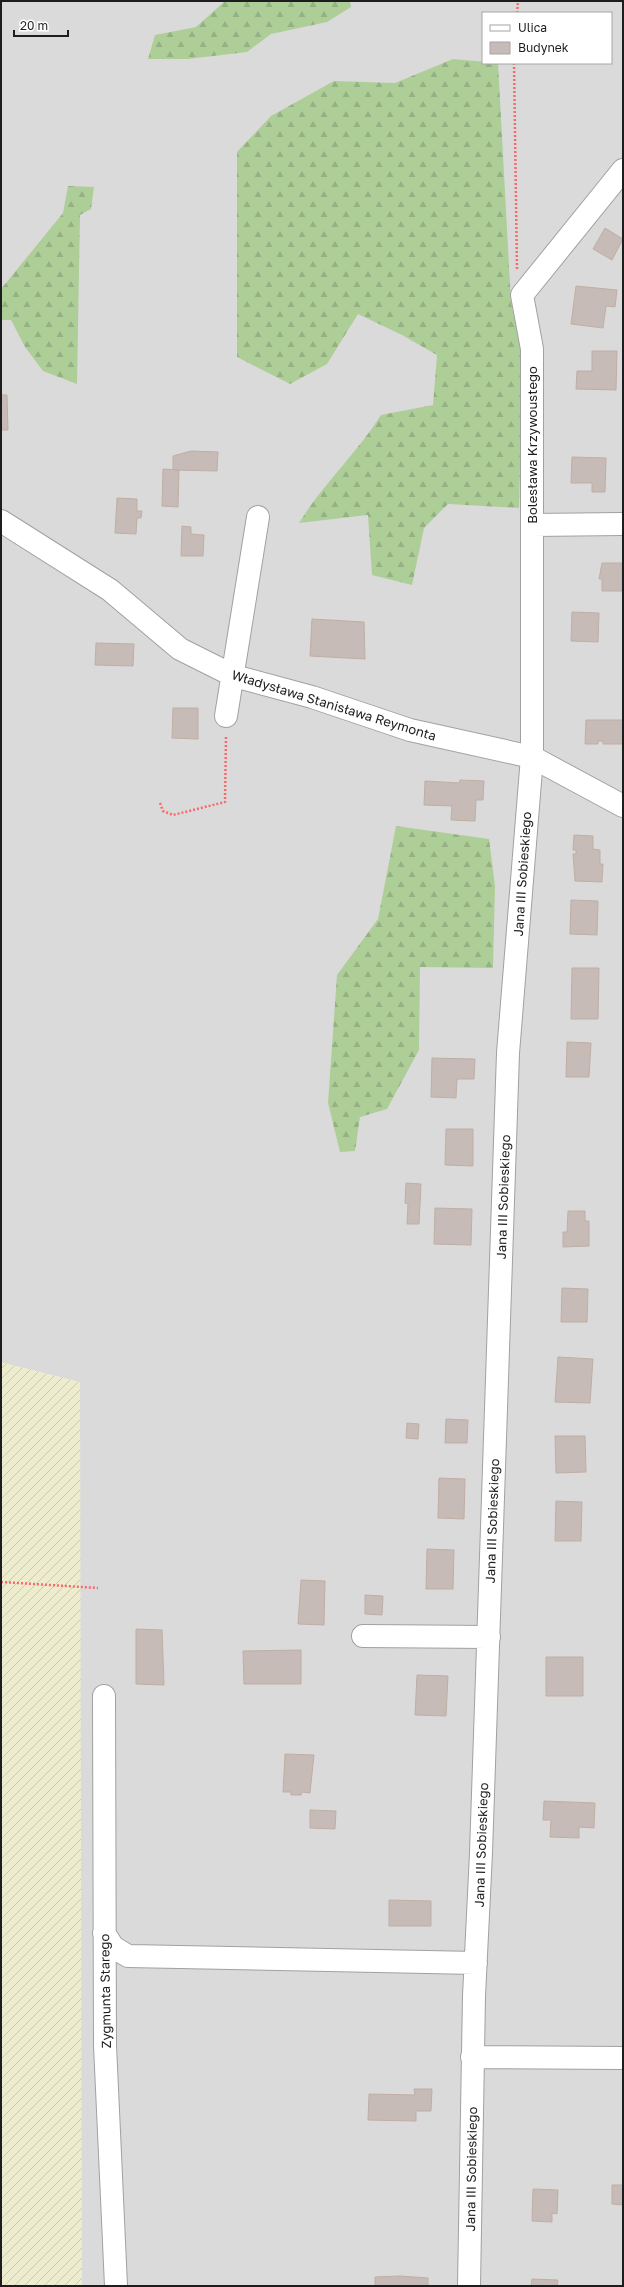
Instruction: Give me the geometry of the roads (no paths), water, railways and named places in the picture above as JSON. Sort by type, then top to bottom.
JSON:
[{"type":"street","name":"Bolesława Krzywoustego","points":[[532,757],[532,349],[522,295],[623,170]]},
{"type":"street","points":[[226,716],[234,676],[258,517]]},
{"type":"street","name":"Władysława Stanisława Reymonta","points":[[1,521],[110,590],[180,649],[234,676],[312,697],[410,730],[532,757],[623,806]]},
{"type":"street","points":[[532,525],[623,524]]},
{"type":"street","name":"Jana III Sobieskiego","points":[[469,2286],[472,2057],[489,1637],[508,1053],[532,757]]},
{"type":"street","points":[[363,1636],[489,1637]]},
{"type":"street","name":"Zygmunta Starego","points":[[104,1696],[105,2046],[116,2286]]},
{"type":"street","points":[[104,1933],[113,1947],[128,1956],[476,1963]]},
{"type":"street","points":[[472,2057],[623,2058]]}]
